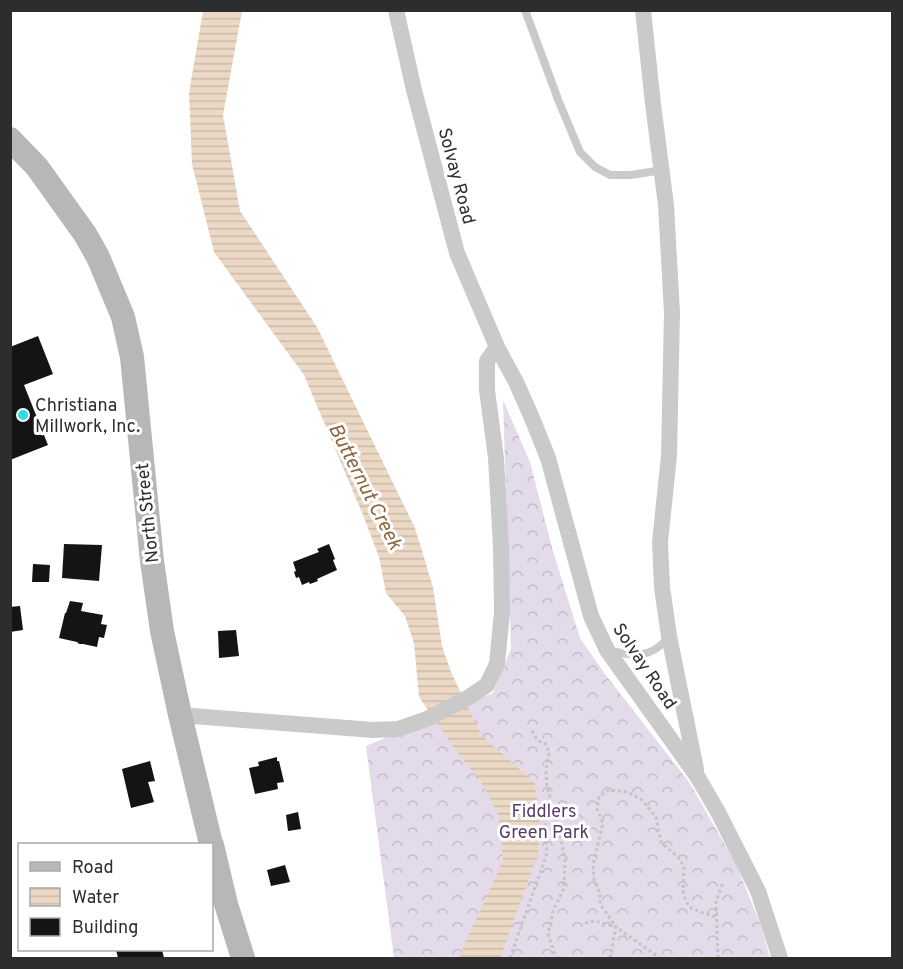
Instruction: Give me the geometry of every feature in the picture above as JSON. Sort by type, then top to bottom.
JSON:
[{"type":"street","name":"Solvay Road","points":[[396,10],[414,90],[458,253],[497,347],[516,382],[548,458],[591,616],[607,650],[697,776],[718,812],[758,891],[780,958]]},
{"type":"street","points":[[643,10],[666,205],[672,312],[669,456],[660,542],[662,587],[669,636],[697,776]]},
{"type":"street","name":"North Street","points":[[10,139],[37,167],[85,234],[98,257],[123,317],[132,357],[153,573],[162,631],[211,843]]},
{"type":"street","points":[[180,715],[374,730],[398,729],[427,719],[487,686],[497,664],[502,612],[496,458],[487,390],[487,361],[497,347]]},
{"type":"street","name":"North Street","points":[[213,853],[243,958]]},
{"type":"lane","points":[[525,10],[580,152],[595,167],[610,175],[631,175],[662,170]]},
{"type":"lane","points":[[607,650],[642,655],[661,646],[669,636]]},
{"type":"path","points":[[532,731],[538,741],[546,744],[549,753],[546,770],[547,786],[565,860],[564,888],[553,911],[548,934],[556,958]]},
{"type":"path","points":[[660,958],[616,927],[600,904],[593,865],[603,823],[597,809],[599,796],[609,790],[628,792],[642,800],[656,817],[661,842],[680,858],[684,867],[682,891],[686,902],[691,908],[716,917]]},
{"type":"path","points":[[510,958],[547,853],[544,807],[552,801]]},
{"type":"path","points":[[718,958],[716,901],[723,883]]},
{"type":"path","points":[[585,923],[596,921],[616,927]]},
{"type":"path","points":[[610,958],[616,927]]},
{"type":"green space","name":"Fiddlers Green Park","points":[[503,400],[530,462],[552,548],[580,638],[689,782],[736,864],[761,926],[770,958],[394,958],[366,746],[493,693],[511,649]]},
{"type":"water","name":"Butternut Creek","points":[[203,11],[242,11],[223,115],[240,211],[317,327],[415,528],[433,587],[442,646],[451,672],[481,735],[534,782],[540,812],[538,854],[500,958],[460,958],[503,861],[499,816],[480,780],[460,756],[419,697],[414,643],[405,616],[386,593],[379,557],[304,375],[214,252],[192,164],[189,93]]},
{"type":"building","name":"Christiana Millwork, Inc.","points":[[38,336],[53,374],[24,385],[48,445],[10,460],[10,347]]},
{"type":"building","points":[[64,544],[102,545],[99,581],[62,578]]},
{"type":"building","points":[[329,544],[337,570],[317,579],[318,581],[302,585],[299,577],[296,578],[293,562],[319,552],[317,549]]},
{"type":"building","points":[[33,564],[50,565],[49,582],[32,582]]},
{"type":"building","points":[[70,601],[83,603],[81,611],[103,615],[101,624],[107,625],[104,638],[99,637],[97,647],[59,638]]},
{"type":"building","points":[[20,606],[23,630],[10,632],[10,607]]},
{"type":"building","points":[[236,630],[239,656],[219,658],[218,631]]},
{"type":"building","points":[[277,757],[284,782],[277,783],[278,789],[255,794],[249,768],[259,766],[258,762]]},
{"type":"building","points":[[150,761],[155,781],[148,782],[154,802],[131,808],[122,769]]},
{"type":"building","points":[[298,812],[301,829],[288,831],[286,815]]},
{"type":"building","points":[[285,865],[290,882],[271,886],[267,870]]},
{"type":"building","points":[[116,951],[162,951],[164,958],[118,958]]},
{"type":"place","name":"Christiana Millwork, Inc.","points":[[23,415]]}]
